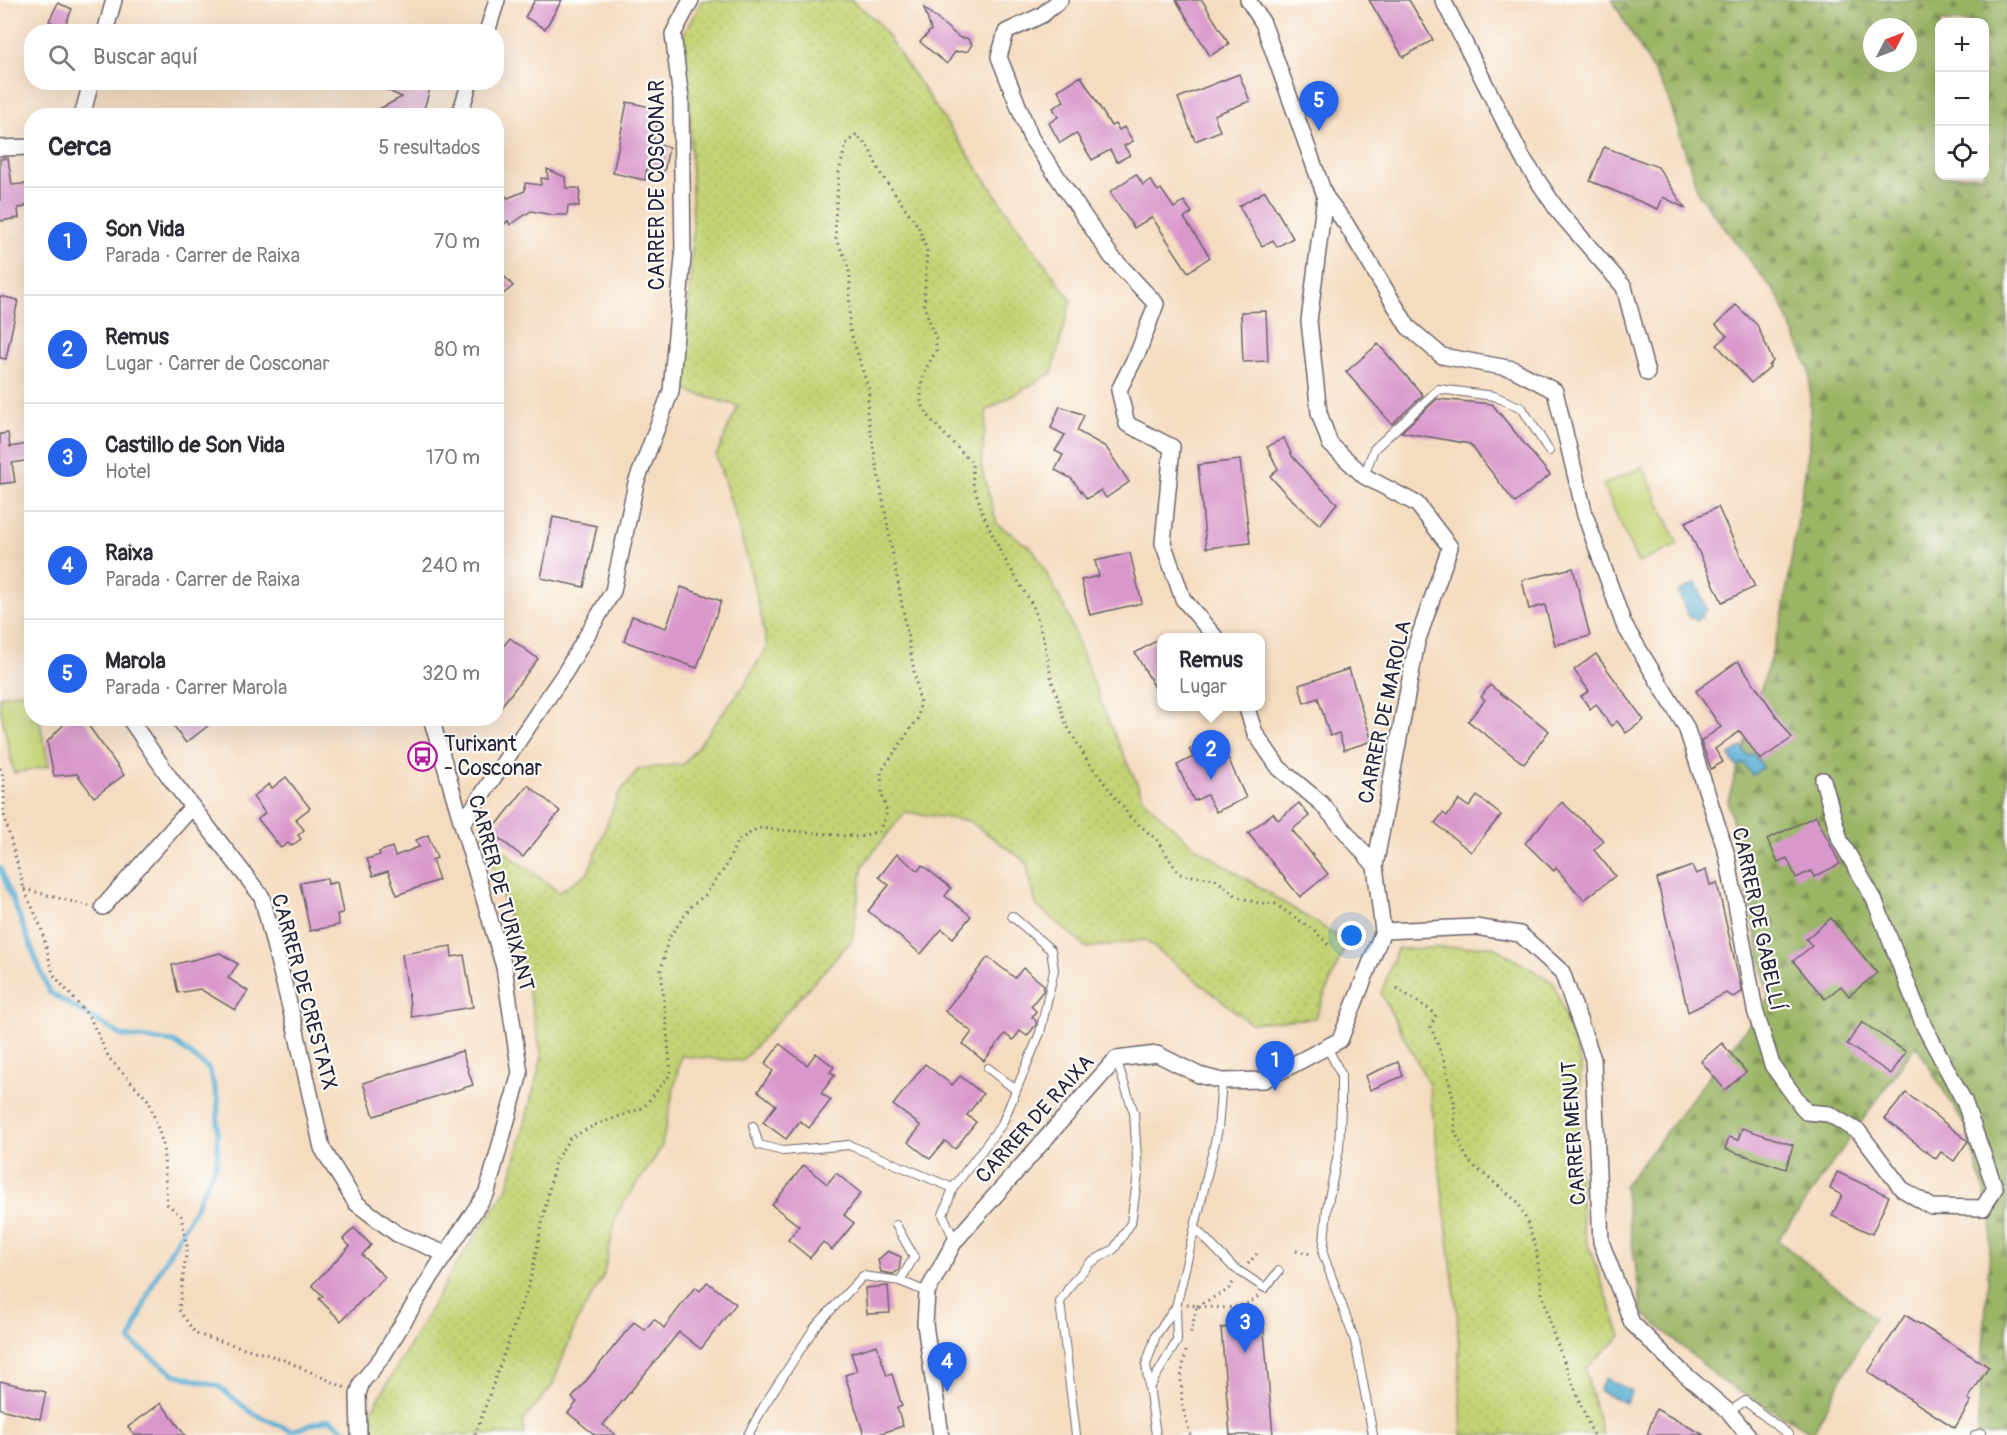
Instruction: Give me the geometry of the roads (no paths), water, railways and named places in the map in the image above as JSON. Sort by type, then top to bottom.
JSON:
[{"type":"street","points":[[107,24],[114,0]]},
{"type":"street","points":[[490,24],[497,0]]},
{"type":"street","name":"CARRER DE COSCONAR","points":[[462,824],[566,671],[613,591],[636,483],[670,391],[683,256],[681,99],[673,34],[691,0]]},
{"type":"street","points":[[1060,0],[1042,15],[1006,32],[999,57],[1031,138],[1111,256],[1156,304],[1139,350],[1119,390],[1127,424],[1172,447],[1163,543],[1183,599],[1212,633]]},
{"type":"street","name":"CARRER DE MAROLA","points":[[1248,0],[1263,23],[1325,196],[1310,321],[1319,413],[1330,444],[1364,476],[1417,504],[1450,547],[1417,642],[1375,866],[1383,931]]},
{"type":"street","points":[[1443,0],[1522,157],[1558,211],[1624,287],[1647,373]]},
{"type":"street","points":[[84,108],[89,90]]},
{"type":"street","points":[[462,108],[467,90]]},
{"type":"street","points":[[0,148],[24,147]]},
{"type":"street","name":"CARRER DE GABELLÍ","points":[[1325,196],[1346,224],[1408,327],[1442,356],[1513,369],[1555,391],[1585,515],[1624,625],[1686,726],[1727,855],[1755,1010],[1772,1065],[1806,1112],[1829,1114],[1859,1132],[1902,1189],[1932,1208],[1983,1208],[1995,1188],[1964,1101],[1924,1026],[1874,899],[1840,840],[1823,780]]},
{"type":"street","points":[[1248,711],[1255,733],[1279,768],[1321,803],[1375,866]]},
{"type":"street","name":"CARRER DE CRESTATX","points":[[134,726],[170,778],[262,897],[296,1031],[322,1148],[356,1203],[397,1234],[446,1254]]},
{"type":"street","name":"CARRER DE TURIXANT","points":[[359,1435],[358,1394],[362,1382],[382,1357],[487,1192],[520,1073],[504,967],[432,726]]},
{"type":"street","points":[[103,907],[192,807]]},
{"type":"street","name":"CARRER MENUT","points":[[1383,931],[1475,927],[1520,934],[1562,972],[1593,1059],[1602,1242],[1632,1323],[1681,1371],[1729,1412],[1748,1435]]},
{"type":"street","name":"CARRER DE RAIXA","points":[[941,1435],[925,1324],[927,1292],[955,1241],[1116,1059],[1157,1054],[1199,1075],[1222,1081],[1264,1080],[1340,1040],[1383,931]]},
{"type":"lane","points":[[1364,476],[1374,450],[1439,389],[1494,396],[1522,408],[1549,451]]},
{"type":"lane","points":[[955,1241],[944,1215],[953,1188],[1002,1124],[1040,1033],[1054,970],[1051,950],[1012,916]]},
{"type":"lane","points":[[1327,1047],[1341,1074],[1341,1106],[1339,1149],[1327,1208],[1323,1254],[1355,1341],[1373,1435]]},
{"type":"lane","points":[[1076,1435],[1060,1302],[1072,1283],[1090,1263],[1114,1249],[1131,1223],[1138,1174],[1134,1113],[1116,1059]]},
{"type":"lane","points":[[988,1068],[1016,1090]]},
{"type":"lane","points":[[1149,1388],[1177,1341],[1176,1307],[1218,1129],[1222,1081]]},
{"type":"lane","points":[[753,1126],[759,1145],[783,1151],[849,1145],[953,1188]]},
{"type":"lane","points":[[896,1225],[914,1257],[900,1281]]},
{"type":"lane","points":[[1196,1229],[1233,1267],[1265,1288],[1279,1271]]},
{"type":"lane","points":[[748,1435],[765,1404],[815,1327],[864,1276],[900,1281],[927,1292]]},
{"type":"lane","points":[[1156,1435],[1146,1365],[1156,1335],[1176,1307]]},
{"type":"lane","points":[[1729,1412],[1745,1401],[1789,1435]]},
{"type":"water","points":[[1696,583],[1707,610],[1697,620],[1689,617],[1678,592]]},
{"type":"water","points":[[1741,747],[1748,756],[1753,753],[1763,767],[1752,775],[1743,763],[1737,767],[1729,756]]},
{"type":"water","points":[[1605,1378],[1632,1391],[1626,1403],[1599,1391]]},
{"type":"waterway","points":[[0,868],[49,992],[122,1036],[174,1042],[209,1069],[218,1100],[217,1162],[194,1210],[153,1282],[130,1341],[174,1374],[218,1386],[252,1413],[292,1431],[329,1419],[346,1430]]},
{"type":"place","name":"Marola","points":[[1319,131]]},
{"type":"place","name":"Turixant - Cosconar","points":[[423,756]]},
{"type":"place","name":"Remus","points":[[1211,780]]},
{"type":"place","name":"Son Vida","points":[[1275,1091]]},
{"type":"place","name":"Castillo de Son Vida","points":[[1245,1353]]},
{"type":"place","name":"Raixa","points":[[947,1392]]}]
